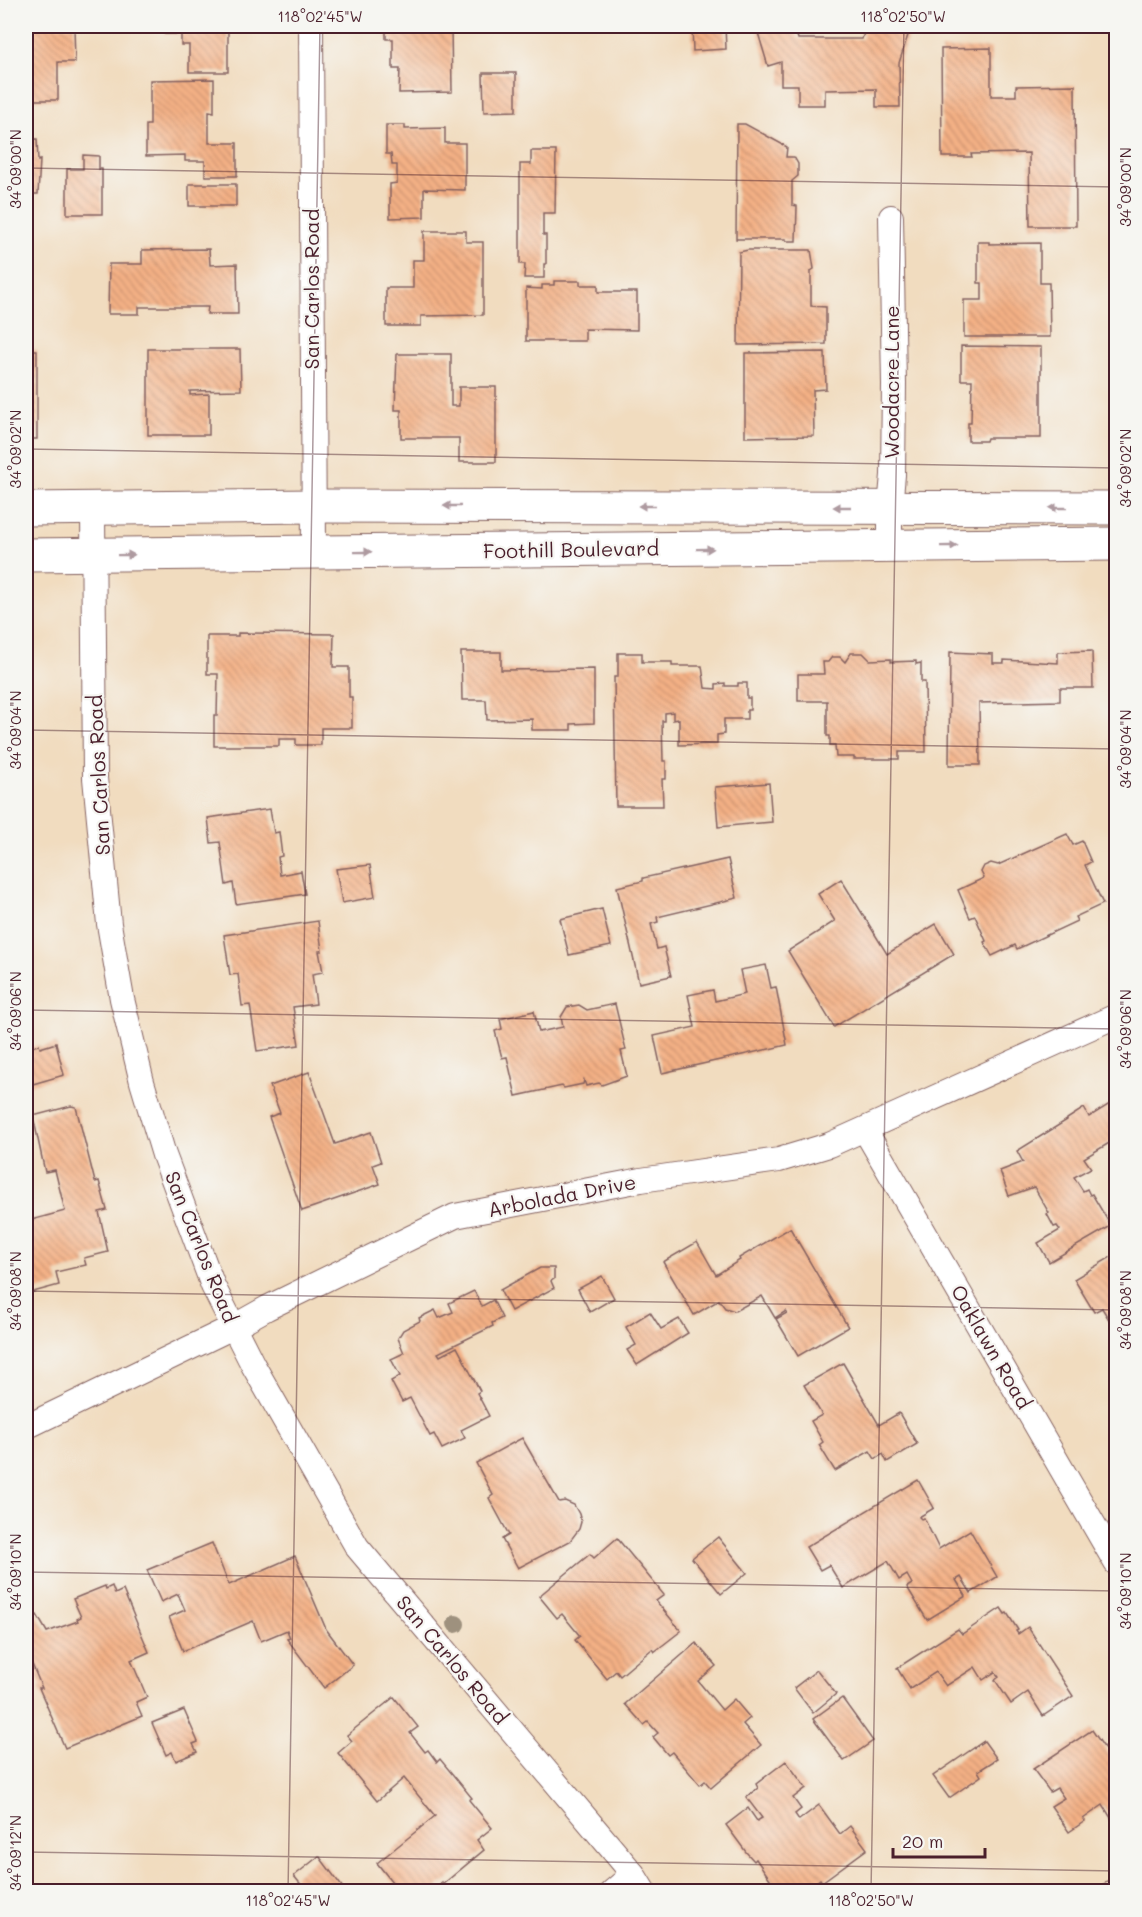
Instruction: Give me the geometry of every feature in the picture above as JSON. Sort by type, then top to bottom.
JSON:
[{"type":"main road","points":[[26,509],[313,506],[1116,508]]},
{"type":"main road","name":"Foothill Boulevard","points":[[26,555],[1116,544]]},
{"type":"street","name":"San Carlos Road","points":[[311,26],[314,552]]},
{"type":"street","name":"Woodacre Lane","points":[[890,547],[894,384],[891,217]]},
{"type":"street","name":"San Carlos Road","points":[[93,510],[95,778],[109,924],[120,988],[142,1082],[164,1155],[213,1286],[233,1327],[357,1547],[639,1883]]},
{"type":"street","name":"Arbolada Drive","points":[[26,1427],[455,1216],[641,1180],[780,1160],[829,1145],[865,1130],[1116,1016]]},
{"type":"street","name":"Oaklawn Road","points":[[865,1130],[1116,1563]]},
{"type":"street","points":[[612,1892],[639,1883]]},
{"type":"building","points":[[26,26],[74,26],[75,62],[58,62],[58,100],[26,100]]},
{"type":"building","points":[[165,26],[228,26],[228,72],[189,72],[189,45],[181,45],[181,34],[165,34]]},
{"type":"building","points":[[386,26],[451,26],[452,92],[399,93],[400,69],[393,69],[393,39],[386,39]]},
{"type":"building","points":[[692,26],[725,26],[726,49],[693,51]]},
{"type":"building","points":[[756,26],[794,26],[798,39],[862,39],[864,33],[852,29],[853,26],[911,26],[899,63],[900,107],[876,107],[876,89],[825,90],[825,105],[798,105],[798,85],[781,85],[781,62],[768,66]]},
{"type":"building","points":[[991,48],[991,96],[1016,96],[1016,86],[1075,85],[1076,226],[1030,226],[1029,153],[942,157],[941,49]]},
{"type":"building","points":[[483,73],[516,73],[516,111],[484,112]]},
{"type":"building","points":[[214,79],[214,112],[209,111],[209,143],[237,143],[237,176],[205,176],[205,161],[185,161],[185,155],[146,156],[146,125],[150,125],[150,80]]},
{"type":"building","points":[[737,124],[745,124],[787,147],[786,157],[794,157],[798,164],[798,176],[792,181],[792,205],[797,206],[796,241],[736,239]]},
{"type":"building","points":[[386,125],[405,125],[405,129],[445,128],[445,143],[465,143],[465,190],[424,189],[424,217],[390,218],[390,184],[397,183],[397,165],[392,165],[391,154],[386,154]]},
{"type":"building","points":[[26,139],[37,139],[38,161],[40,160],[38,194],[26,194]]},
{"type":"building","points":[[531,151],[556,151],[555,213],[543,213],[543,235],[546,235],[544,278],[524,278],[525,264],[520,264],[520,164],[531,164]]},
{"type":"building","points":[[83,155],[99,156],[99,169],[102,169],[102,214],[67,214],[67,169],[83,169]]},
{"type":"building","points":[[189,184],[236,184],[236,206],[189,206]]},
{"type":"building","points":[[424,231],[466,231],[466,242],[483,242],[483,315],[421,316],[421,326],[386,326],[386,288],[413,288],[413,260],[424,260]]},
{"type":"building","points":[[978,242],[989,242],[989,244],[1040,243],[1040,283],[1049,283],[1050,337],[964,337],[964,300],[982,300],[982,283],[978,283]]},
{"type":"building","points":[[209,249],[210,265],[237,264],[238,314],[207,314],[208,307],[139,307],[139,314],[108,314],[109,264],[142,264],[142,250]]},
{"type":"building","points":[[811,250],[814,269],[811,271],[811,306],[826,307],[826,344],[738,345],[739,252]]},
{"type":"building","points":[[554,281],[580,281],[580,285],[598,285],[598,292],[637,292],[637,330],[585,329],[585,341],[526,341],[526,288],[542,289],[542,285],[554,285]]},
{"type":"building","points":[[961,346],[1041,347],[1041,438],[987,438],[986,441],[968,441],[968,423],[971,423],[972,380],[961,380]]},
{"type":"building","points":[[148,349],[240,349],[241,390],[190,391],[190,395],[209,394],[209,435],[148,435]]},
{"type":"building","points":[[26,350],[37,350],[37,439],[26,439]]},
{"type":"building","points":[[825,352],[826,389],[813,390],[814,436],[745,437],[745,353]]},
{"type":"building","points":[[397,354],[451,354],[451,406],[459,406],[459,387],[496,387],[496,462],[459,462],[459,438],[401,438],[401,410],[395,410]]},
{"type":"building","points":[[238,633],[334,634],[333,667],[349,667],[352,728],[321,728],[321,745],[296,745],[296,739],[279,739],[279,746],[214,746],[218,674],[207,674],[207,636],[238,636]]},
{"type":"building","points":[[1092,651],[1093,688],[1060,688],[1060,701],[979,703],[980,765],[949,765],[950,652],[993,654],[993,663],[1004,663],[1004,660],[1058,663],[1058,652]]},
{"type":"building","points":[[461,652],[501,652],[501,670],[594,669],[594,723],[571,724],[571,730],[532,730],[532,719],[487,720],[486,700],[462,700]]},
{"type":"building","points":[[618,653],[642,653],[642,662],[672,662],[672,666],[702,666],[705,688],[716,689],[716,684],[725,683],[725,686],[738,686],[738,683],[747,683],[750,710],[747,710],[747,719],[724,719],[724,734],[717,735],[717,744],[679,745],[679,719],[673,720],[673,712],[665,713],[665,721],[662,721],[663,761],[666,761],[666,779],[662,779],[663,806],[616,806],[614,677],[618,677]]},
{"type":"building","points":[[851,653],[863,653],[870,660],[891,659],[891,662],[916,661],[916,664],[921,663],[921,682],[925,682],[926,752],[899,752],[899,759],[836,757],[835,745],[830,745],[830,736],[827,736],[827,701],[798,701],[798,674],[824,674],[823,662],[828,662],[832,657],[840,657],[845,662]]},
{"type":"building","points":[[769,783],[772,822],[718,827],[715,787]]},
{"type":"building","points":[[270,809],[274,833],[279,832],[282,856],[278,857],[280,875],[301,871],[305,894],[236,904],[233,883],[226,885],[220,842],[211,843],[208,818]]},
{"type":"building","points":[[1067,834],[1073,845],[1082,841],[1091,862],[1085,865],[1103,904],[1075,917],[1077,921],[1017,949],[1015,945],[992,956],[984,942],[986,941],[975,916],[970,918],[958,890],[984,878],[981,872],[984,866],[991,863],[998,865]]},
{"type":"building","points":[[728,859],[737,898],[657,917],[658,922],[651,924],[657,949],[664,947],[671,976],[639,983],[617,887],[643,881],[643,878]]},
{"type":"building","points":[[370,865],[375,897],[342,903],[336,869]]},
{"type":"building","points":[[841,879],[887,954],[936,924],[954,954],[834,1027],[788,951],[835,921],[818,894]]},
{"type":"building","points":[[602,909],[611,946],[569,955],[560,919]]},
{"type":"building","points":[[318,921],[322,951],[319,951],[323,972],[312,974],[316,1004],[293,1007],[299,1045],[257,1051],[250,1005],[242,1006],[238,974],[230,975],[224,935]]},
{"type":"building","points":[[766,965],[771,988],[776,987],[787,1045],[662,1073],[654,1036],[695,1027],[688,995],[713,990],[715,1001],[745,994],[740,970]]},
{"type":"building","points":[[615,1004],[626,1050],[621,1051],[627,1076],[602,1085],[599,1083],[586,1086],[584,1080],[583,1084],[516,1096],[507,1057],[502,1058],[495,1031],[502,1029],[500,1019],[534,1011],[539,1032],[563,1027],[561,1017],[567,1007],[579,1005],[587,1010]]},
{"type":"building","points":[[56,1043],[64,1075],[26,1086],[26,1048],[39,1045],[40,1048]]},
{"type":"building","points":[[309,1072],[335,1144],[371,1132],[381,1162],[373,1165],[380,1184],[302,1211],[269,1117],[280,1113],[270,1086]]},
{"type":"building","points":[[1116,1100],[1116,1139],[1084,1158],[1091,1168],[1074,1177],[1083,1191],[1087,1189],[1090,1195],[1092,1194],[1111,1226],[1049,1262],[1038,1243],[1060,1230],[1057,1226],[1054,1227],[1034,1187],[1009,1196],[1000,1171],[1023,1162],[1017,1151],[1084,1108],[1089,1117]]},
{"type":"building","points":[[71,1106],[76,1107],[95,1182],[99,1181],[107,1210],[99,1212],[108,1252],[84,1258],[86,1265],[56,1272],[59,1285],[26,1294],[26,1202],[31,1220],[65,1211],[55,1170],[45,1172],[33,1116]]},
{"type":"building","points":[[790,1228],[848,1327],[798,1356],[776,1319],[787,1313],[786,1311],[775,1318],[762,1296],[735,1311],[725,1308],[719,1300],[694,1315],[663,1262],[697,1242],[716,1275],[740,1260],[739,1258]]},
{"type":"building","points":[[1116,1254],[1116,1331],[1102,1308],[1094,1312],[1074,1279]]},
{"type":"building","points":[[540,1268],[554,1268],[554,1279],[551,1281],[554,1288],[511,1311],[500,1290]]},
{"type":"building","points":[[602,1276],[614,1298],[590,1312],[578,1289]]},
{"type":"building","points":[[474,1291],[482,1306],[493,1300],[502,1318],[492,1323],[493,1326],[438,1353],[440,1356],[457,1347],[480,1391],[477,1393],[489,1416],[461,1430],[465,1438],[442,1449],[434,1434],[430,1436],[410,1398],[402,1402],[391,1381],[400,1376],[391,1359],[404,1353],[398,1338],[403,1330],[435,1310],[439,1318],[453,1312],[449,1303]]},
{"type":"building","points":[[650,1312],[661,1329],[679,1319],[688,1333],[637,1365],[627,1350],[636,1345],[626,1327]]},
{"type":"building","points":[[843,1363],[879,1425],[899,1413],[917,1444],[887,1462],[883,1454],[875,1459],[870,1451],[835,1471],[819,1445],[823,1442],[811,1421],[822,1415],[804,1385]]},
{"type":"building","points":[[522,1438],[559,1502],[565,1501],[574,1505],[581,1522],[570,1541],[518,1568],[502,1539],[509,1535],[489,1498],[493,1495],[476,1463]]},
{"type":"building","points":[[918,1480],[934,1508],[919,1517],[924,1518],[939,1549],[970,1530],[997,1577],[971,1593],[961,1577],[956,1580],[966,1596],[927,1620],[907,1587],[912,1584],[907,1575],[899,1580],[888,1561],[843,1588],[829,1565],[820,1570],[806,1547]]},
{"type":"building","points":[[718,1537],[747,1573],[721,1594],[692,1558]]},
{"type":"building","points":[[617,1538],[664,1595],[656,1601],[681,1631],[654,1652],[652,1649],[620,1676],[616,1671],[607,1679],[575,1640],[580,1636],[562,1614],[557,1618],[539,1596],[590,1554],[594,1558]]},
{"type":"building","points":[[212,1543],[229,1585],[295,1556],[326,1629],[353,1665],[324,1688],[287,1639],[290,1638],[287,1630],[261,1641],[253,1621],[183,1651],[169,1617],[185,1610],[178,1594],[161,1602],[147,1570]]},
{"type":"building","points":[[105,1586],[106,1589],[112,1586],[115,1594],[123,1590],[149,1652],[131,1660],[147,1697],[136,1702],[142,1716],[65,1748],[39,1688],[42,1688],[26,1650],[26,1620],[37,1615],[47,1632],[78,1621],[77,1619],[81,1617],[73,1599]]},
{"type":"building","points":[[1001,1608],[1005,1614],[1007,1613],[1018,1630],[1016,1631],[1018,1634],[1028,1627],[1073,1696],[1043,1716],[1028,1692],[1011,1704],[995,1680],[999,1677],[995,1672],[983,1680],[975,1667],[946,1686],[936,1672],[910,1689],[897,1668],[958,1629],[962,1634]]},
{"type":"building","points":[[696,1643],[716,1666],[698,1681],[722,1710],[734,1699],[750,1718],[743,1724],[761,1745],[711,1788],[705,1781],[700,1785],[672,1752],[668,1755],[653,1737],[658,1733],[648,1722],[644,1725],[625,1704]]},
{"type":"building","points":[[817,1670],[836,1694],[813,1713],[794,1688]]},
{"type":"building","points":[[394,1697],[418,1727],[410,1733],[425,1752],[428,1750],[437,1762],[440,1759],[472,1798],[469,1800],[492,1828],[477,1840],[484,1850],[443,1884],[442,1882],[435,1892],[400,1892],[377,1863],[435,1816],[404,1778],[377,1801],[338,1753],[352,1741],[347,1735]]},
{"type":"building","points":[[842,1698],[873,1741],[844,1761],[813,1719]]},
{"type":"building","points":[[184,1710],[198,1742],[193,1744],[197,1752],[176,1761],[172,1752],[166,1755],[152,1723]]},
{"type":"building","points":[[1092,1730],[1116,1765],[1116,1826],[1103,1805],[1069,1832],[1051,1806],[1064,1798],[1057,1788],[1050,1792],[1033,1769]]},
{"type":"building","points":[[984,1741],[997,1759],[978,1771],[981,1776],[949,1798],[933,1776]]},
{"type":"building","points":[[786,1761],[806,1788],[793,1798],[801,1809],[795,1814],[799,1820],[819,1805],[840,1834],[850,1826],[867,1849],[822,1882],[820,1879],[803,1892],[779,1892],[756,1859],[754,1861],[746,1852],[726,1825],[748,1808],[757,1821],[762,1818],[746,1797],[758,1788],[756,1784]]},
{"type":"building","points":[[319,1856],[346,1892],[298,1892],[303,1887],[294,1876]]},
{"type":"building","points":[[1116,1875],[1116,1892],[1103,1892],[1100,1887]]}]
